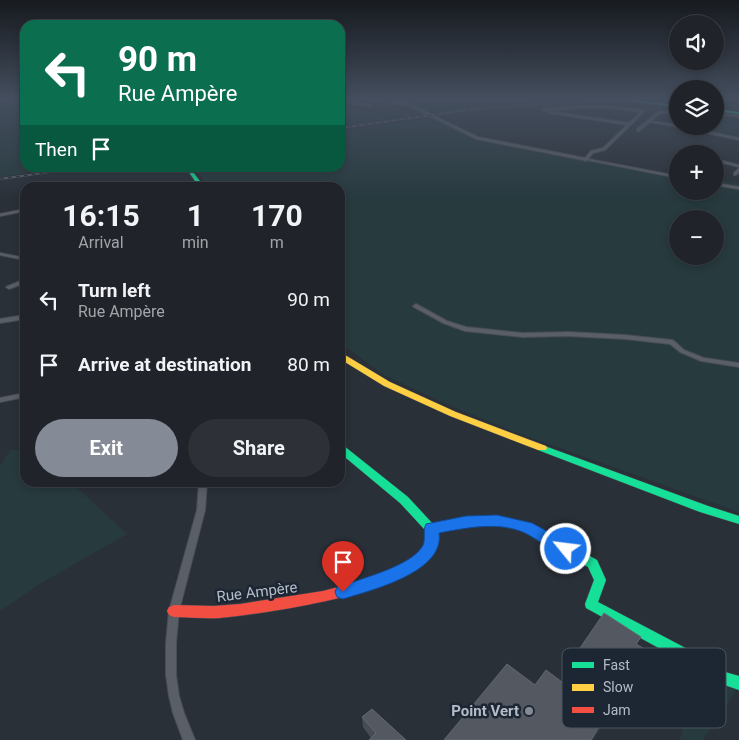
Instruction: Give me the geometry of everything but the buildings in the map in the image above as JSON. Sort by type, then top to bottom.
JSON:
[{"type":"main road","points":[[345,358],[387,384],[453,414],[704,509],[739,520]]},
{"type":"main road","points":[[345,452],[416,512],[431,528],[466,522],[497,521],[527,527],[593,564],[600,580],[591,604],[672,648]]},
{"type":"main road","points":[[704,509],[739,525]]},
{"type":"main road","name":"Rue Ampère","points":[[174,611],[220,612],[250,609],[343,592],[381,580],[411,565],[427,553],[433,542],[431,528]]},
{"type":"street","points":[[466,133],[477,138],[669,175]]},
{"type":"street","points":[[585,160],[592,152],[604,149],[620,133]]},
{"type":"street","points":[[720,135],[739,139]]},
{"type":"street","points":[[724,162],[739,166]]},
{"type":"street","points":[[734,174],[739,170]]},
{"type":"street","points":[[724,186],[739,188]]},
{"type":"street","points":[[0,215],[20,211]]},
{"type":"street","points":[[0,254],[20,258]]},
{"type":"street","points":[[9,287],[20,283]]},
{"type":"street","points":[[416,306],[445,322],[465,329],[523,335],[616,336],[672,342],[682,351],[703,360],[739,365]]},
{"type":"street","points":[[0,321],[20,318]]},
{"type":"street","points":[[0,400],[20,396]]},
{"type":"street","points":[[189,740],[174,697],[170,663],[174,611],[201,510],[203,487]]},
{"type":"green space","points":[[0,133],[20,133],[20,172],[34,172],[0,177]]},
{"type":"green space","points":[[345,133],[462,133],[476,139],[669,176],[669,200],[724,200],[724,180],[739,183],[739,512],[515,432],[444,403],[384,375],[345,347],[345,182],[205,182],[197,172],[345,172]]},
{"type":"green space","points":[[724,133],[739,133],[739,138],[724,135]]},
{"type":"green space","points":[[10,450],[20,450],[20,487],[76,487],[127,534],[38,585],[0,611],[0,466]]},
{"type":"green space","points":[[726,686],[738,687],[726,705]]},
{"type":"green space","points":[[684,728],[711,728],[703,740],[680,740]]},
{"type":"railway","points":[[0,179],[50,172]]},
{"type":"traffic: fast","points":[[191,172],[198,182]]},
{"type":"traffic: fast","points":[[542,448],[704,509],[739,520]]},
{"type":"traffic: fast","points":[[345,452],[404,500],[431,529],[430,548],[417,561]]},
{"type":"traffic: fast","points":[[431,529],[466,522],[497,521],[527,527],[593,564],[600,580],[591,604],[672,648]]},
{"type":"traffic: fast","points":[[726,679],[739,683]]},
{"type":"traffic: slow","points":[[345,358],[387,384],[453,414],[542,448]]},
{"type":"traffic: jam","points":[[174,611],[214,612],[240,610],[323,597],[379,581],[401,572],[417,561]]},
{"type":"place","name":"Point Vert","points":[[529,711]]},
{"type":"route","points":[[343,592],[381,580],[411,565],[427,553],[433,542],[431,528],[466,522],[497,521],[527,527],[566,549]]}]
